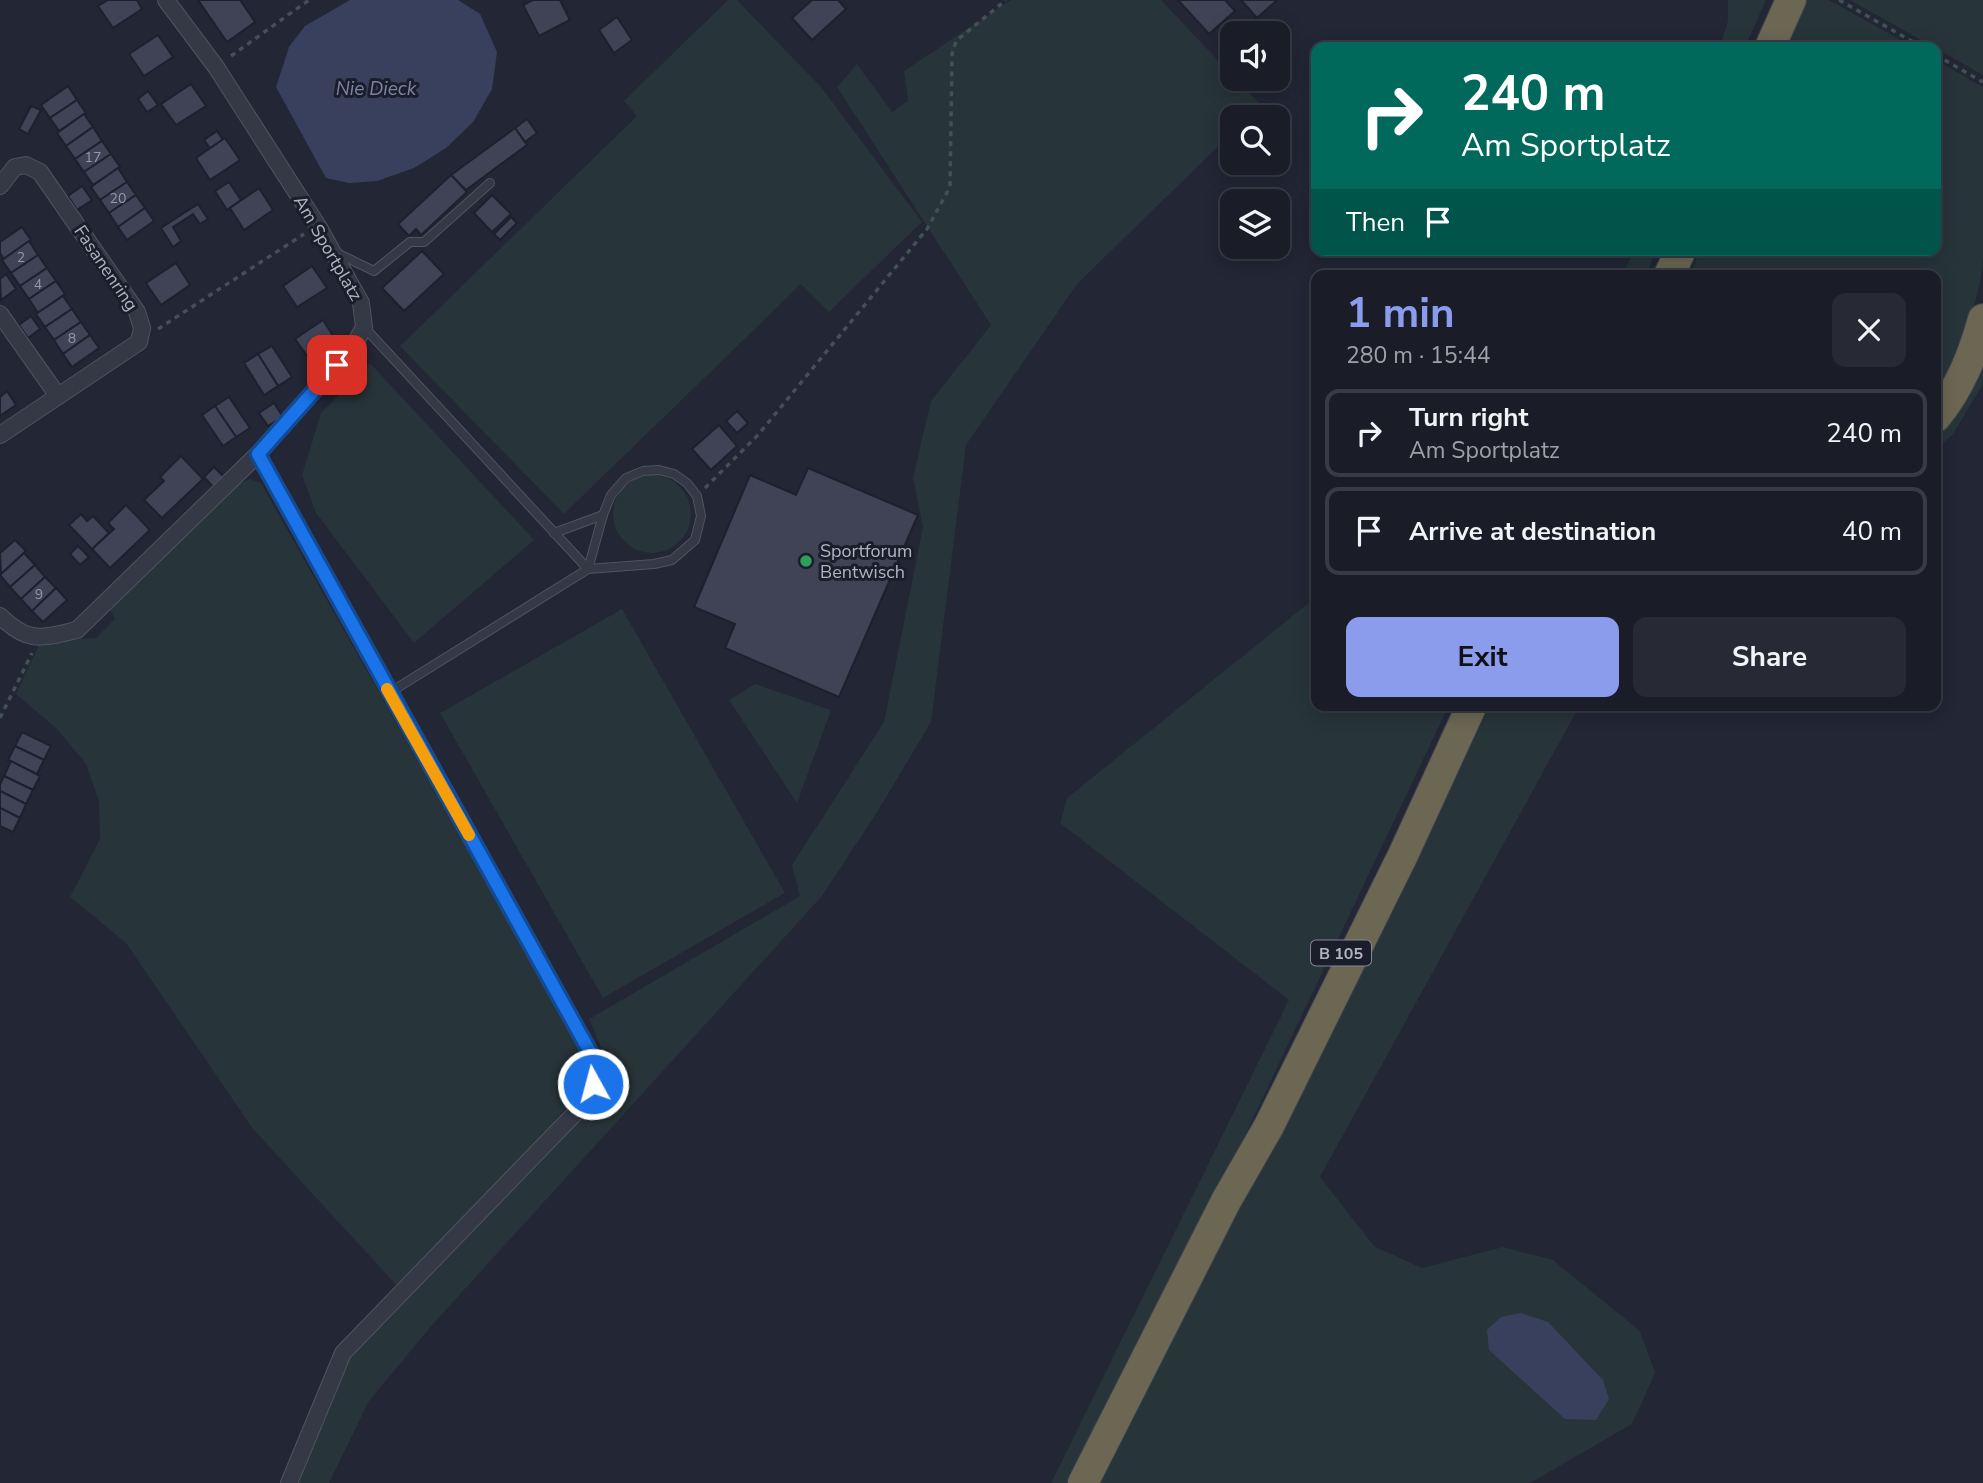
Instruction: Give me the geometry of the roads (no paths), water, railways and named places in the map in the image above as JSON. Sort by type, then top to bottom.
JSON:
[{"type":"highway","points":[[1753,42],[1771,0]]},
{"type":"highway","points":[[1772,42],[1791,0]]},
{"type":"highway","points":[[1660,270],[1675,260]]},
{"type":"highway","points":[[1941,411],[1961,380],[1975,349],[1983,318]]},
{"type":"highway","name":"B 105","points":[[1226,1201],[1259,1124],[1455,711]]},
{"type":"highway","name":"B 105","points":[[1083,1483],[1226,1201],[1275,1115],[1403,855],[1469,711]]},
{"type":"street","name":"Am Sportplatz","points":[[166,0],[216,67],[318,226],[361,303],[364,327]]},
{"type":"street","name":"Fasanenring","points":[[0,186],[15,167],[26,165],[40,172],[137,312],[142,328],[139,342],[58,396]]},
{"type":"street","points":[[0,314],[58,396],[0,435]]},
{"type":"street","points":[[0,616],[13,628],[39,639],[76,630],[258,454],[352,347],[364,327]]},
{"type":"street","points":[[258,454],[595,1061],[593,1084],[584,1104],[344,1353],[289,1483]]},
{"type":"lane","points":[[332,251],[374,271],[410,242],[424,242],[490,183]]},
{"type":"lane","points":[[364,327],[588,569]]},
{"type":"lane","points":[[389,693],[588,569],[672,560],[695,540],[701,516],[696,496],[688,483],[674,474],[659,470],[643,471],[626,478],[611,495],[588,569]]},
{"type":"lane","points":[[554,533],[603,515]]},
{"type":"water","name":"Nie Dieck","points":[[350,0],[458,0],[480,14],[497,52],[492,89],[473,122],[446,148],[414,168],[377,181],[349,183],[326,178],[276,87],[289,47],[305,26]]},
{"type":"water","points":[[1521,1313],[1548,1322],[1603,1380],[1609,1399],[1596,1420],[1565,1419],[1489,1350],[1487,1330],[1501,1317]]},
{"type":"place","name":"Sportforum Bentwisch","points":[[806,561]]}]
